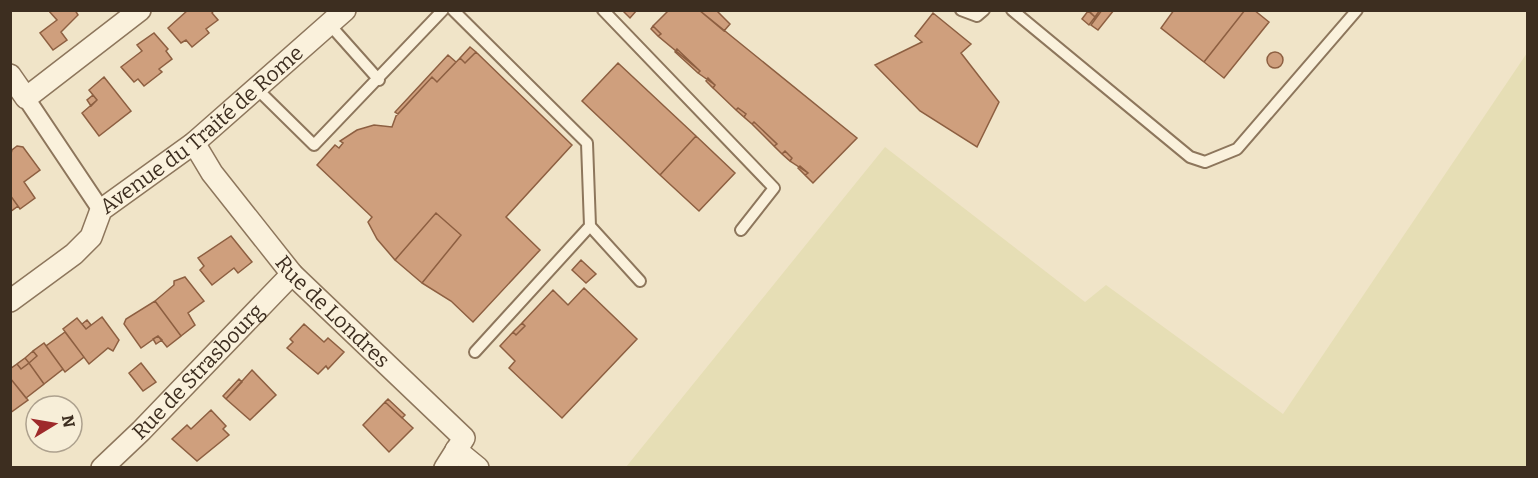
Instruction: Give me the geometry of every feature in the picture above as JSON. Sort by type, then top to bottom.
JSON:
[{"type":"street","points":[[101,210],[16,87],[140,10]]},
{"type":"street","name":"Avenue du Traité de Rome","points":[[10,301],[74,254],[91,237],[101,210],[194,143],[345,10]]},
{"type":"street","name":"Rue de Londres","points":[[194,143],[212,172],[292,274],[464,438],[451,459]]},
{"type":"street","name":"Rue de Strasbourg","points":[[102,468],[141,431],[292,274]]},
{"type":"street","points":[[451,459],[478,468]]},
{"type":"lane","points":[[257,89],[314,145],[379,80],[443,10]]},
{"type":"lane","points":[[453,10],[587,142],[590,226],[640,281]]},
{"type":"lane","points":[[603,10],[774,188],[741,230]]},
{"type":"lane","points":[[961,10],[977,16],[984,10]]},
{"type":"lane","points":[[1012,10],[1190,158],[1205,162],[1237,149],[1358,10]]},
{"type":"lane","points":[[330,25],[379,80]]},
{"type":"lane","points":[[475,352],[590,226]]},
{"type":"shaded area","points":[[1527,53],[1527,467],[626,467],[885,147],[1085,302],[1106,285],[1283,414]]},
{"type":"building","points":[[48,10],[75,10],[78,15],[61,32],[67,40],[53,50],[40,33],[57,20]]},
{"type":"building","points":[[188,10],[214,10],[212,13],[218,20],[206,29],[209,33],[192,47],[186,40],[181,43],[168,28]]},
{"type":"building","points":[[622,10],[637,10],[630,18]]},
{"type":"building","points":[[669,10],[699,10],[857,138],[813,183],[805,175],[808,173],[790,161],[792,158],[785,151],[782,154],[774,146],[777,144],[754,122],[752,124],[744,117],[746,114],[738,108],[736,110],[713,88],[715,85],[698,73],[700,71],[658,36],[661,34],[653,26]]},
{"type":"building","points":[[699,10],[716,10],[730,24],[724,31]]},
{"type":"building","points":[[1088,10],[1100,10],[1095,17]]},
{"type":"building","points":[[1102,10],[1114,10],[1098,30],[1091,25]]},
{"type":"building","points":[[1174,10],[1245,10],[1204,62],[1161,28]]},
{"type":"building","points":[[1245,10],[1254,10],[1269,22],[1224,78],[1204,62]]},
{"type":"building","points":[[1088,11],[1095,17],[1089,25],[1082,19]]},
{"type":"building","points":[[933,13],[971,44],[961,53],[999,102],[977,147],[920,111],[875,65],[922,42],[915,36]]},
{"type":"building","points":[[653,26],[661,34],[658,36],[651,29]]},
{"type":"building","points":[[154,33],[168,49],[166,51],[172,59],[159,69],[162,72],[144,86],[138,79],[134,82],[121,67],[142,51],[137,45]]},
{"type":"building","points":[[470,47],[476,52],[465,63],[460,58]]},
{"type":"building","points":[[677,49],[700,71],[698,73],[675,52]]},
{"type":"building","points":[[476,52],[572,145],[506,217],[540,250],[473,322],[451,301],[422,283],[461,235],[436,213],[395,260],[377,239],[368,222],[372,217],[317,165],[335,145],[339,148],[343,143],[340,141],[357,130],[374,125],[392,127],[396,116],[432,77],[437,82],[460,58],[465,63]]},
{"type":"building","points":[[1272,52],[1278,52],[1283,60],[1281,66],[1272,68],[1267,63],[1267,57]]},
{"type":"building","points":[[448,55],[456,62],[437,82],[432,77],[398,114],[395,112]]},
{"type":"building","points":[[618,63],[696,136],[660,175],[582,101]]},
{"type":"building","points":[[104,77],[131,111],[99,136],[82,113],[97,100],[89,90]]},
{"type":"building","points":[[708,78],[715,85],[713,88],[706,81]]},
{"type":"building","points":[[93,95],[97,100],[91,106],[87,100]]},
{"type":"building","points":[[738,108],[746,114],[744,117],[736,110]]},
{"type":"building","points":[[754,122],[777,144],[774,146],[752,124]]},
{"type":"building","points":[[696,136],[735,173],[699,211],[660,175]]},
{"type":"building","points":[[17,146],[23,147],[40,170],[24,182],[35,198],[20,209],[10,195],[10,157],[12,150]]},
{"type":"building","points":[[785,151],[792,158],[790,161],[782,154]]},
{"type":"building","points":[[800,166],[808,173],[805,175],[798,168]]},
{"type":"building","points":[[10,195],[18,206],[10,212]]},
{"type":"building","points":[[436,213],[461,235],[422,283],[395,260]]},
{"type":"building","points":[[231,236],[252,262],[238,273],[234,268],[212,285],[200,270],[204,266],[198,258]]},
{"type":"building","points":[[581,260],[596,274],[586,283],[572,270]]},
{"type":"building","points":[[185,277],[204,301],[188,313],[195,325],[181,336],[155,301],[174,285],[174,281]]},
{"type":"building","points":[[584,288],[637,339],[562,418],[509,368],[515,361],[500,346],[513,332],[516,335],[525,326],[522,323],[553,290],[568,305]]},
{"type":"building","points":[[155,301],[181,336],[167,347],[158,336],[141,348],[124,324],[126,319]]},
{"type":"building","points":[[102,317],[119,340],[113,351],[108,348],[89,364],[63,329],[77,318],[86,329]]},
{"type":"building","points":[[87,320],[91,325],[86,329],[82,324]]},
{"type":"building","points":[[522,323],[525,326],[516,335],[513,332]]},
{"type":"building","points":[[304,324],[324,342],[328,338],[344,352],[328,369],[326,366],[318,374],[287,348],[293,342],[290,339]]},
{"type":"building","points":[[65,332],[84,357],[65,372],[46,346]]},
{"type":"building","points":[[158,336],[162,340],[156,344],[153,339]]},
{"type":"building","points":[[44,343],[63,369],[44,384],[29,363],[37,356],[33,351]]},
{"type":"building","points":[[33,351],[37,356],[29,363],[25,358]]},
{"type":"building","points":[[25,358],[29,363],[21,369],[17,364]]},
{"type":"building","points":[[29,363],[44,384],[31,394],[24,396],[10,378],[10,369],[17,364],[21,369]]},
{"type":"building","points":[[141,363],[156,382],[143,391],[129,373]]},
{"type":"building","points":[[252,370],[276,395],[250,420],[226,399]]},
{"type":"building","points":[[10,378],[24,395],[24,403],[10,413]]},
{"type":"building","points":[[239,379],[242,382],[226,399],[223,396]]},
{"type":"building","points":[[388,399],[405,415],[402,418],[385,402]]},
{"type":"building","points":[[385,402],[413,428],[389,452],[363,425]]},
{"type":"building","points":[[211,410],[226,426],[223,429],[229,435],[197,461],[172,439],[187,425],[191,429]]}]
